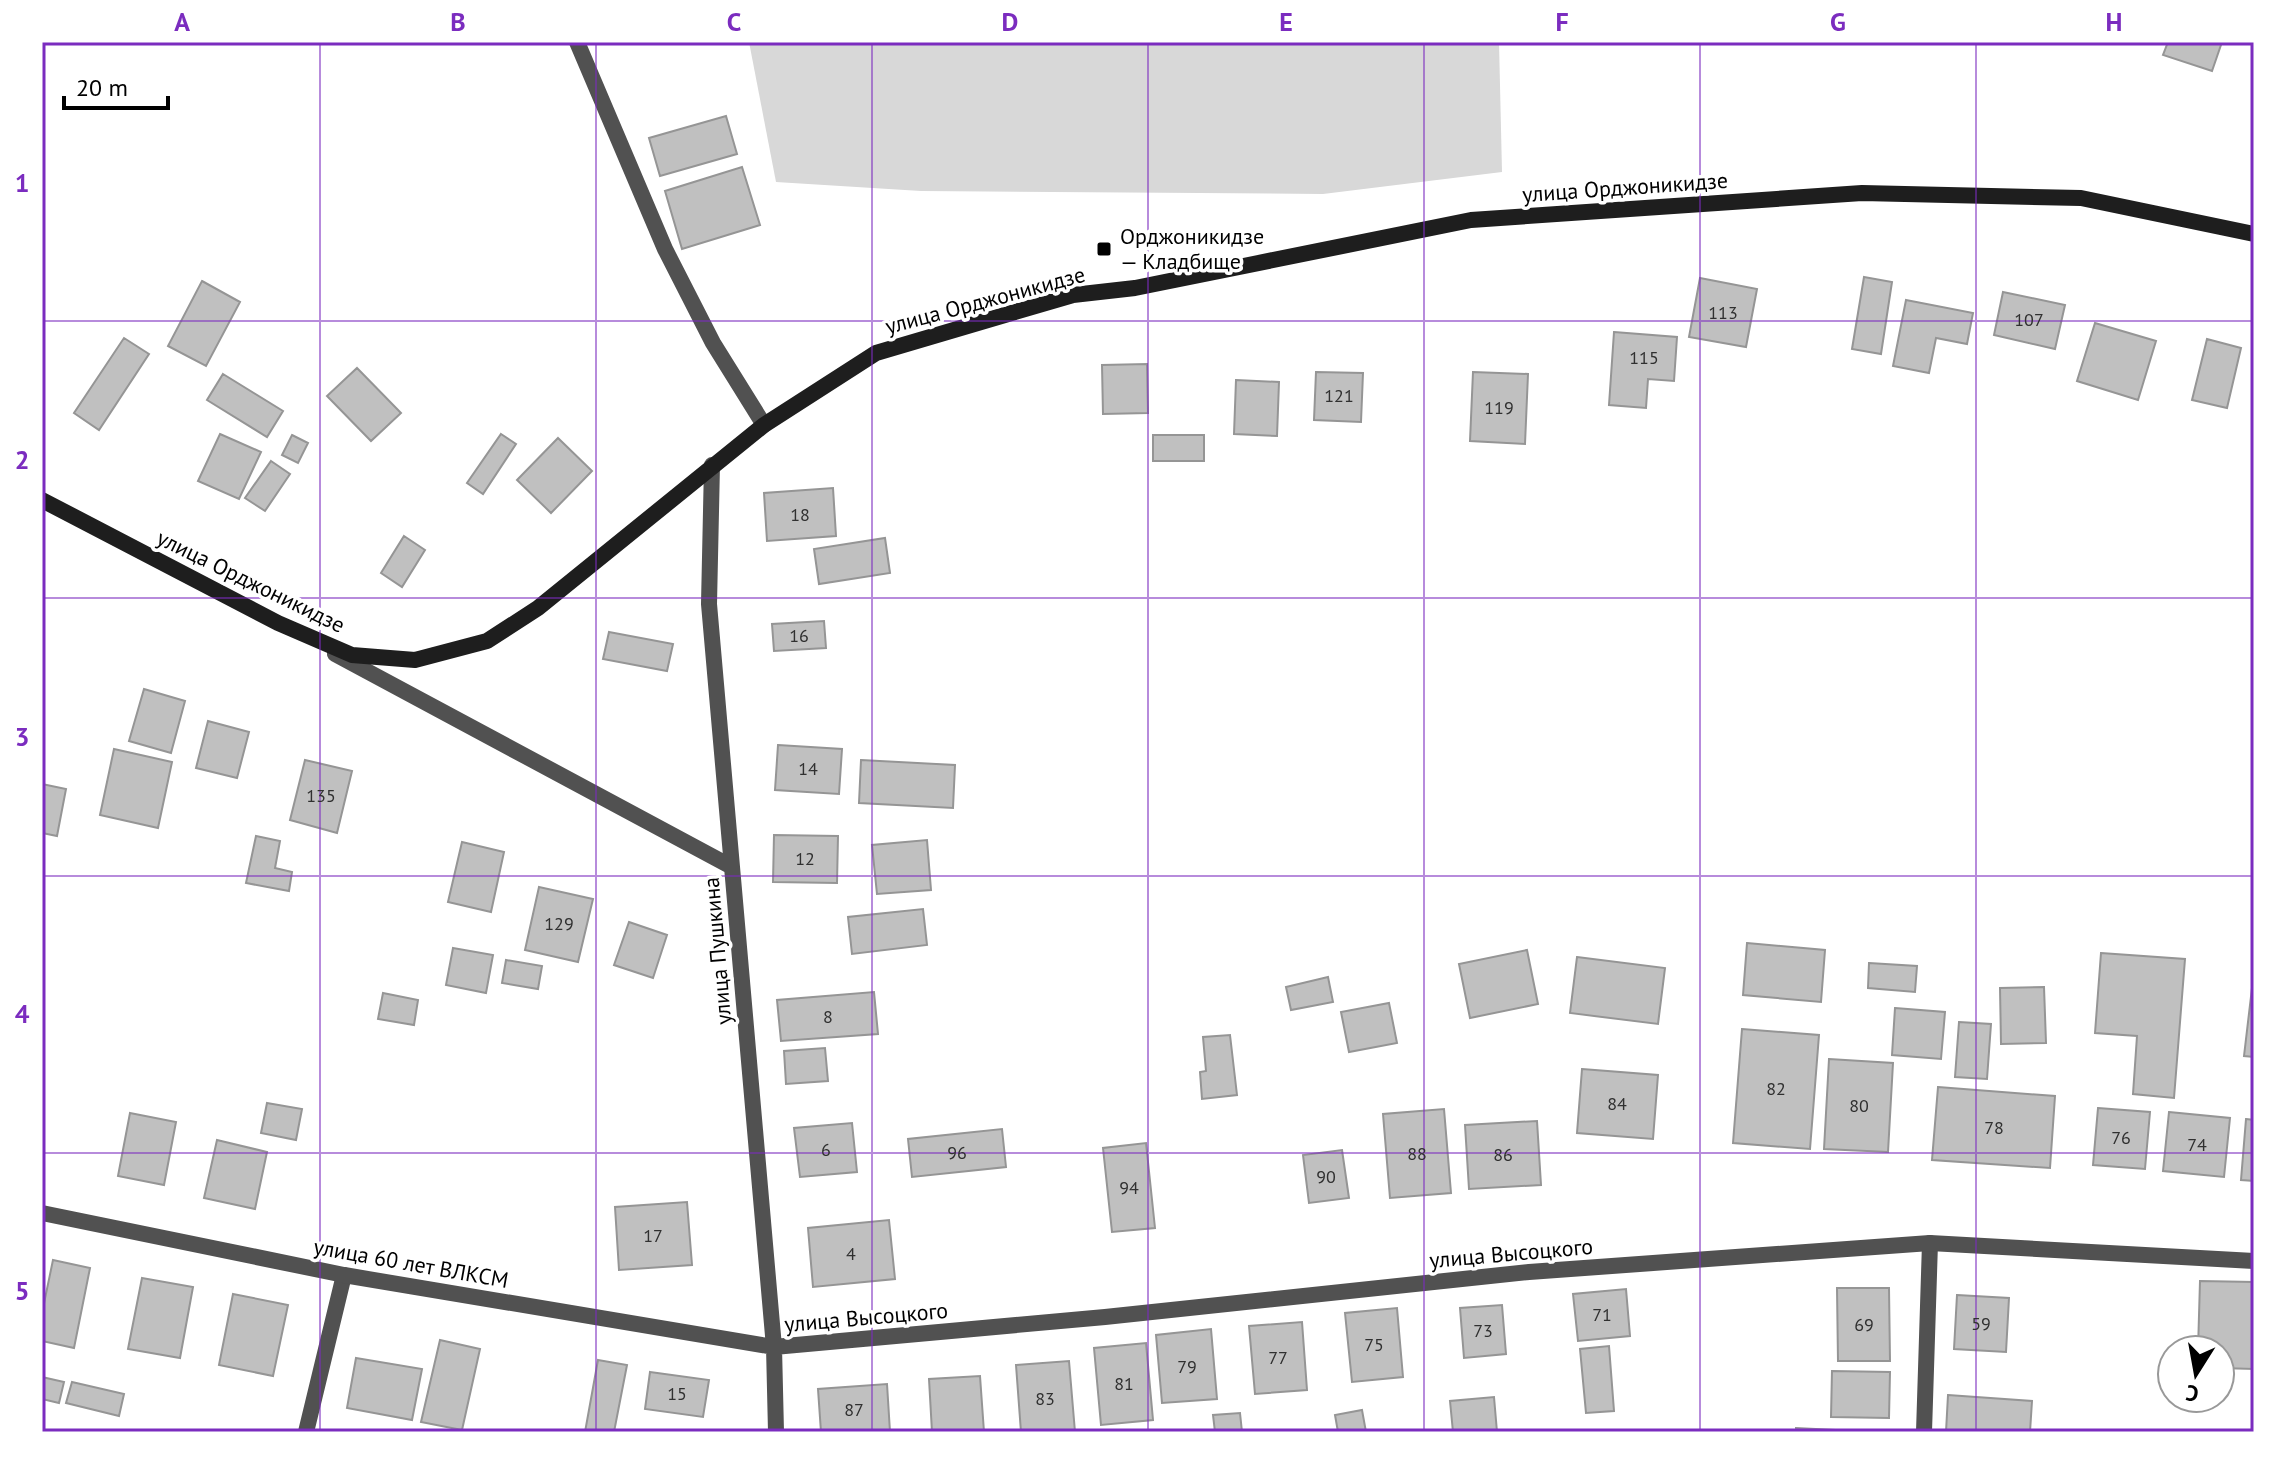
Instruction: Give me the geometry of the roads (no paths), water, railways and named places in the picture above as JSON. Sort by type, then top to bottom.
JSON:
[{"type":"main road","name":"улица Орджоникидзе","points":[[42,500],[278,623],[352,655],[415,660],[487,641],[538,608],[764,425],[876,353],[1073,295],[1135,288],[1471,220],[1877,193],[2081,198],[2254,234]]},
{"type":"street","points":[[577,42],[665,249],[713,343],[764,425]]},
{"type":"street","name":"улица Пушкина","points":[[712,465],[709,604],[774,1347],[776,1432]]},
{"type":"street","points":[[278,623],[732,867]]},
{"type":"street","name":"улица 60 лет ВЛКСМ","points":[[42,1213],[344,1275],[774,1347]]},
{"type":"street","points":[[1924,1432],[1930,1243]]},
{"type":"street","name":"улица Высоцкого","points":[[774,1347],[1105,1317],[1529,1272],[1930,1243],[2254,1261]]},
{"type":"street","points":[[306,1432],[344,1275]]},
{"type":"place","name":"Орджоникидзе — Кладбище","points":[[1104,249]]}]
